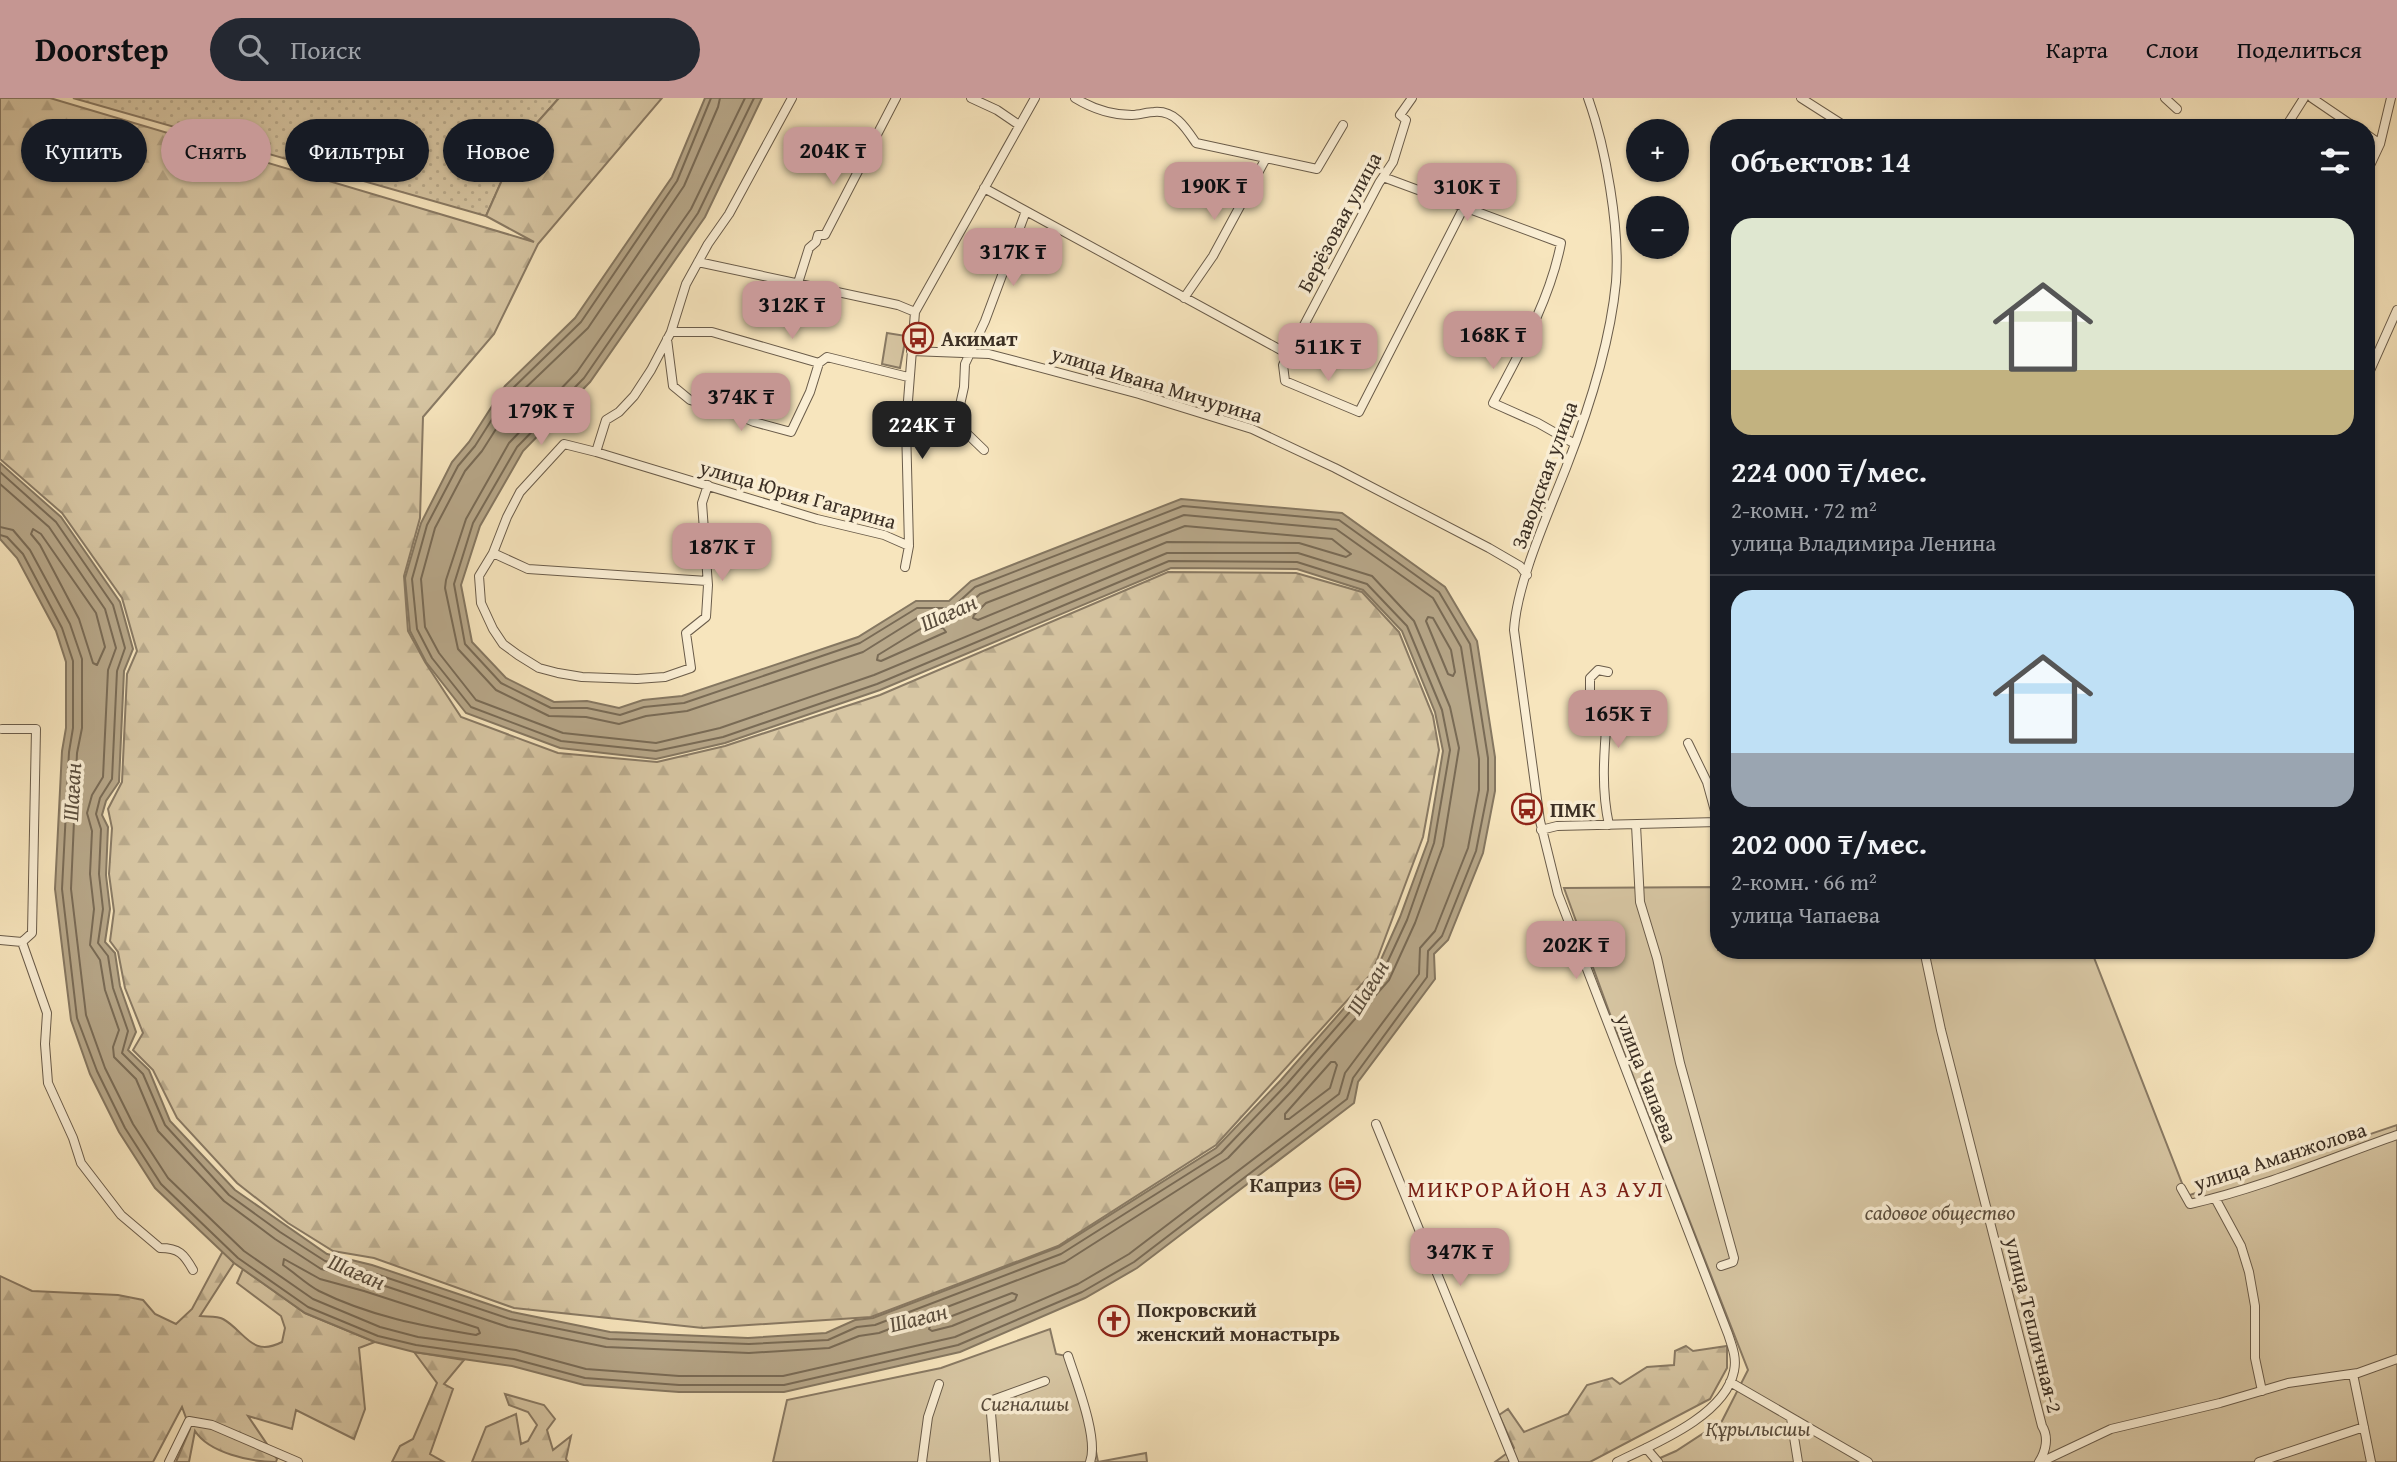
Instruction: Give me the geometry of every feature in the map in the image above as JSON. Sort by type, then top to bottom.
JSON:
[{"type":"street","points":[[596,452],[606,420],[619,412],[634,396],[652,370],[669,336],[687,284],[698,262],[729,214],[792,98]]},
{"type":"street","points":[[798,284],[809,247],[816,242],[818,235],[825,235],[896,98]]},
{"type":"street","points":[[971,98],[997,110],[1019,125]]},
{"type":"street","points":[[905,567],[909,545],[906,426],[915,312],[1035,98]]},
{"type":"street","points":[[1075,98],[1098,111],[1133,115],[1157,111],[1173,115],[1185,126],[1196,143],[1265,160],[1317,169],[1343,125]]},
{"type":"street","name":"Берёзовая улица","points":[[1412,98],[1400,115],[1406,120],[1393,162],[1283,365],[1285,381],[1359,412],[1464,207]]},
{"type":"street","name":"Заводская улица","points":[[1527,575],[1575,444],[1610,323],[1617,265],[1607,177],[1588,98]]},
{"type":"street","points":[[1801,98],[1834,119]]},
{"type":"street","points":[[2165,98],[2177,109]]},
{"type":"street","points":[[2291,119],[2304,98]]},
{"type":"street","points":[[2312,98],[2343,119]]},
{"type":"street","points":[[2375,155],[2391,98]]},
{"type":"street","points":[[2375,140],[2380,144]]},
{"type":"street","points":[[1184,298],[1213,256],[1265,160]]},
{"type":"street","points":[[1383,177],[1561,243],[1557,263],[1526,338],[1493,403],[1538,423],[1575,444]]},
{"type":"street","points":[[984,188],[1289,354]]},
{"type":"street","points":[[984,450],[956,423],[964,387],[965,364],[985,321],[1026,211]]},
{"type":"street","points":[[698,262],[898,304],[915,312]]},
{"type":"street","points":[[2375,359],[2397,310]]},
{"type":"street","points":[[1478,316],[1526,338]]},
{"type":"street","points":[[669,336],[712,332],[819,363]]},
{"type":"street","points":[[669,336],[673,386],[690,400],[791,432],[810,392],[819,363],[827,357],[908,377]]},
{"type":"street","name":"улица Ивана Мичурина","points":[[911,351],[989,354],[1129,391],[1252,429],[1335,468],[1489,548],[1520,566],[1527,575]]},
{"type":"street","name":"улица Юрия Гагарина","points":[[493,553],[520,492],[564,444],[817,519],[884,535],[909,545]]},
{"type":"street","points":[[706,581],[528,569],[493,553],[480,576],[481,603],[503,644],[539,668],[582,677],[637,679],[665,677],[691,668],[686,633],[706,617],[706,581],[702,503],[708,485]]},
{"type":"street","name":"улица Чапаева","points":[[1527,575],[1515,611],[1514,630],[1541,830],[1558,894],[1734,1350],[1734,1373],[1730,1382]]},
{"type":"street","points":[[1608,672],[1598,670],[1590,678],[1590,694],[1607,716],[1602,766],[1603,799],[1609,825]]},
{"type":"street","points":[[0,940],[22,942],[32,933],[36,729],[2,729]]},
{"type":"street","points":[[1688,743],[1710,793]]},
{"type":"street","points":[[1541,830],[1557,826],[1710,822]]},
{"type":"street","points":[[1636,825],[1640,902],[1657,958],[1680,1063],[1734,1258],[1732,1262],[1721,1266]]},
{"type":"street","points":[[22,942],[47,1013],[45,1044],[48,1083],[73,1138],[81,1163],[121,1215],[160,1248],[173,1248],[183,1252],[193,1270]]},
{"type":"street","name":"улица Тепличная-2","points":[[1926,959],[1954,1082],[2046,1433],[2045,1453],[2040,1462]]},
{"type":"street","points":[[1376,1124],[1514,1462]]},
{"type":"street","name":"улица Аманжолова","points":[[2181,1188],[2190,1204],[2215,1198],[2397,1135]]},
{"type":"street","points":[[2215,1198],[2241,1246],[2249,1272],[2255,1306],[2255,1358],[2262,1391]]},
{"type":"street","points":[[1068,1356],[1085,1411],[1093,1454],[1090,1462]]},
{"type":"street","points":[[2040,1462],[2111,1429],[2288,1383],[2353,1374],[2397,1359]]},
{"type":"street","points":[[2353,1374],[2371,1462]]},
{"type":"street","points":[[995,1462],[990,1401],[1045,1381]]},
{"type":"street","points":[[1617,1462],[1698,1418],[1717,1401],[1730,1382],[1868,1462]]},
{"type":"street","points":[[922,1462],[928,1417],[939,1384]]},
{"type":"street","points":[[1791,1418],[1798,1462]]},
{"type":"street","points":[[169,1462],[189,1421],[212,1425],[298,1462]]},
{"type":"street","points":[[2259,1462],[2364,1427]]},
{"type":"street","points":[[1646,1448],[1658,1462]]},
{"type":"green space","points":[[0,98],[50,98],[121,119],[21,119],[21,182],[147,182],[147,127],[161,131],[161,182],[271,182],[271,164],[285,168],[285,182],[332,182],[534,242],[486,216],[501,182],[554,182],[554,119],[540,119],[559,98],[662,98],[538,244],[494,334],[423,417],[420,518],[404,576],[408,631],[461,717],[558,753],[657,762],[725,746],[880,695],[1168,572],[1296,573],[1362,592],[1399,632],[1433,716],[1439,750],[1423,837],[1372,973],[1216,1145],[1058,1246],[871,1317],[703,1328],[514,1308],[374,1258],[333,1251],[288,1223],[237,1183],[177,1118],[153,1070],[133,1050],[143,1033],[125,988],[118,952],[110,941],[114,911],[109,874],[112,828],[108,809],[122,782],[127,674],[137,651],[122,598],[62,513],[0,459]]},
{"type":"green space","points":[[73,98],[559,98],[540,119],[443,119],[443,182],[501,182],[486,216],[367,182],[429,182],[429,119],[285,119],[285,159],[271,155],[271,119],[161,119],[161,123]]},
{"type":"green space","points":[[887,333],[906,336],[900,368],[882,364]]},
{"type":"green space","name":"садовое общество","points":[[1710,887],[1710,959],[2095,959],[2187,1196],[2397,1125],[2397,1462],[1651,1462],[1676,1451],[1722,1421],[1748,1370],[1626,1058],[1564,888]]},
{"type":"green space","points":[[223,1251],[234,1263],[200,1316],[223,1319],[256,1345],[263,1347],[282,1342],[285,1328],[281,1316],[237,1283],[243,1269],[305,1313],[375,1342],[359,1348],[365,1409],[354,1439],[296,1410],[292,1429],[248,1416],[277,1459],[276,1462],[231,1455],[201,1439],[195,1431],[189,1462],[176,1462],[190,1429],[182,1407],[153,1462],[0,1462],[0,1276],[32,1291],[118,1295],[143,1300],[155,1314],[176,1324],[192,1309]]},
{"type":"green space","name":"Сигналшы","points":[[1050,1329],[1056,1354],[1072,1357],[1088,1410],[1098,1462],[773,1462],[787,1400],[941,1368]]},
{"type":"green space","points":[[1686,1346],[1693,1351],[1727,1346],[1727,1368],[1710,1399],[1590,1462],[1495,1462],[1514,1448],[1499,1415],[1508,1409],[1524,1432],[1568,1414],[1587,1385],[1612,1378],[1620,1384],[1647,1367],[1674,1365],[1675,1351]]},
{"type":"green space","points":[[414,1352],[464,1360],[444,1384],[453,1389],[430,1454],[444,1462],[392,1462],[400,1446],[413,1439],[437,1383]]},
{"type":"green space","points":[[505,1394],[544,1405],[555,1419],[547,1430],[553,1450],[571,1436],[566,1459],[568,1462],[472,1462],[486,1427],[516,1414],[521,1444],[528,1441],[537,1425],[528,1412],[509,1405]]},
{"type":"green space","name":"Сигналшы","points":[[1146,1453],[1147,1462],[1098,1462]]},
{"type":"water","name":"Шаған","points":[[705,98],[762,98],[705,217],[590,382],[523,451],[480,526],[461,585],[472,642],[506,678],[554,702],[587,701],[619,708],[643,700],[682,696],[858,637],[916,601],[949,601],[971,581],[1181,499],[1342,513],[1445,587],[1477,641],[1495,757],[1495,791],[1483,853],[1448,940],[1434,954],[1435,979],[1358,1082],[1354,1103],[1137,1268],[1085,1298],[960,1352],[784,1392],[679,1392],[584,1385],[512,1366],[414,1352],[375,1342],[305,1313],[234,1263],[155,1188],[119,1132],[90,1074],[71,1020],[55,889],[62,751],[66,728],[66,662],[56,631],[17,558],[0,539],[0,463],[61,517],[120,602],[133,649],[124,671],[119,782],[106,801],[102,815],[108,827],[106,875],[110,909],[105,942],[115,953],[120,986],[136,1032],[128,1050],[149,1070],[170,1121],[235,1190],[327,1254],[372,1265],[512,1312],[610,1332],[748,1338],[826,1333],[855,1320],[873,1318],[1059,1247],[1216,1148],[1281,1080],[1375,973],[1400,917],[1428,841],[1443,751],[1435,712],[1402,631],[1363,590],[1297,569],[1171,568],[880,690],[725,743],[656,759],[560,748],[466,713],[426,662],[410,631],[405,578],[421,523],[452,462],[469,442],[505,386],[575,318],[672,177]]},
{"type":"place","name":"Акимат","points":[[918,338]]},
{"type":"place","name":"ПМК","points":[[1527,809]]},
{"type":"place","name":"Каприз","points":[[1345,1184]]},
{"type":"place","name":"Покровский женский монастырь","points":[[1114,1321]]},
{"type":"district","name":"МИКРОРАЙОН АЗ АУЛ","points":[[1536,1188]]},
{"type":"park label","name":"Құрылысшы","points":[[1758,1428]]}]
